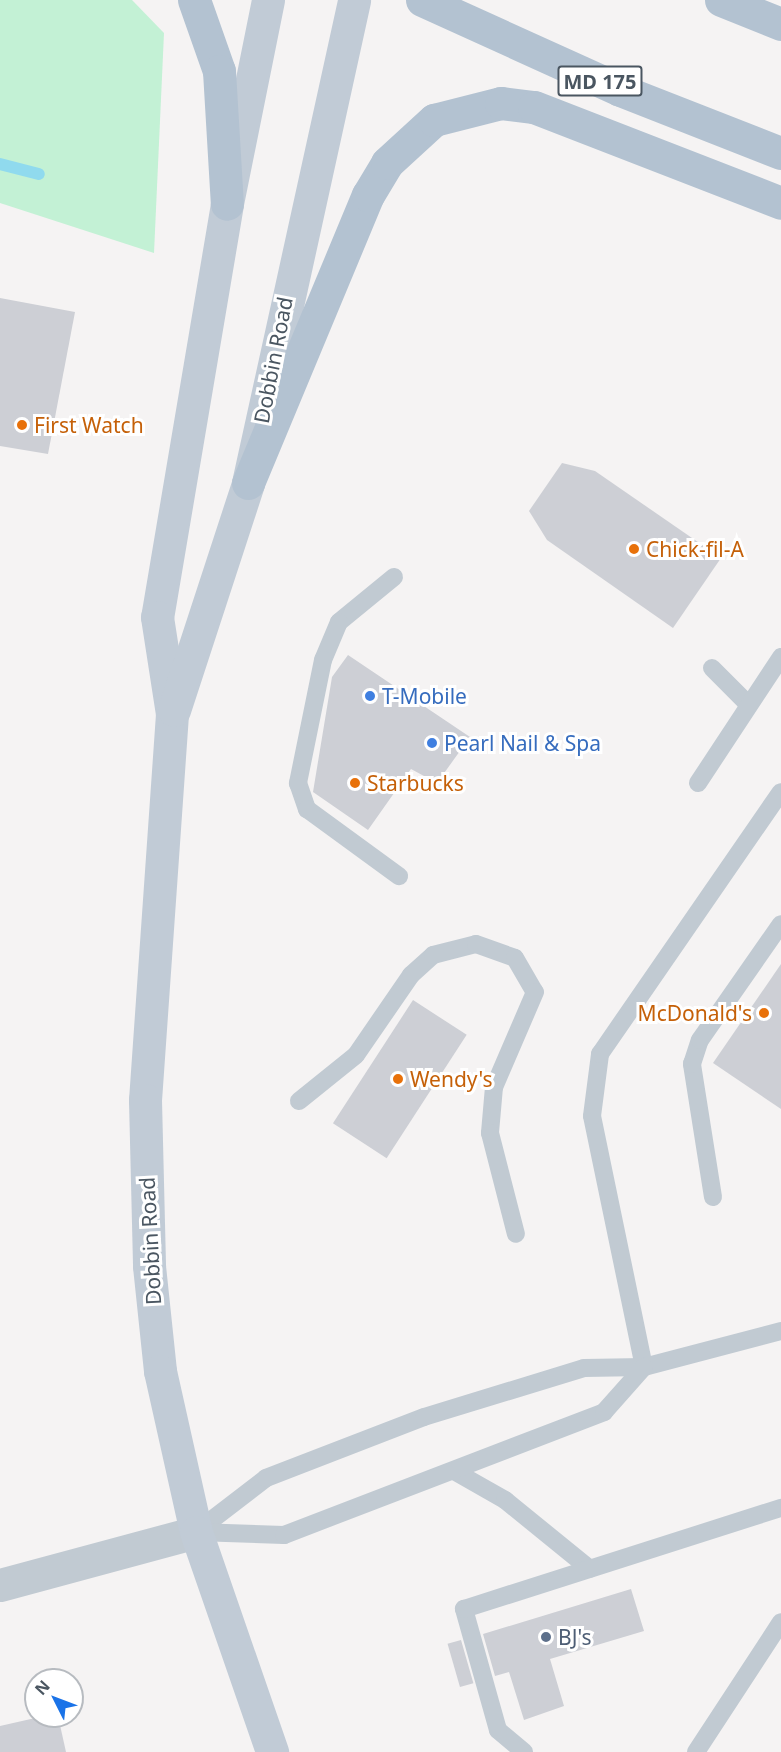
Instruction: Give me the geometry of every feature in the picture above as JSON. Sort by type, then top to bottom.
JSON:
[{"type":"main road","points":[[194,0],[219,71],[227,204]]},
{"type":"main road","name":"MD 175","points":[[422,0],[620,90],[781,153]]},
{"type":"main road","points":[[721,0],[781,24]]},
{"type":"main road","points":[[248,483],[368,195],[387,163],[434,120],[501,103],[534,107],[781,203]]},
{"type":"street","name":"Dobbin Road","points":[[268,0],[227,204],[157,616],[172,714],[145,1100],[146,1185],[160,1371],[196,1532],[272,1752]]},
{"type":"street","name":"Dobbin Road","points":[[172,714],[248,483],[354,0]]},
{"type":"street","points":[[0,1585],[196,1532]]},
{"type":"lane","points":[[394,577],[339,621],[323,660],[298,783],[307,809],[399,876]]},
{"type":"lane","points":[[698,783],[781,657]]},
{"type":"lane","points":[[712,668],[749,705]]},
{"type":"lane","points":[[644,1366],[592,1116],[600,1054],[781,792]]},
{"type":"lane","points":[[713,1197],[692,1064],[700,1041],[781,924]]},
{"type":"lane","points":[[299,1101],[356,1055],[411,975],[432,955],[476,944],[515,958],[535,993],[494,1087],[490,1133],[516,1234]]},
{"type":"lane","points":[[196,1532],[266,1478],[424,1417],[584,1368],[644,1366],[781,1331]]},
{"type":"lane","points":[[196,1532],[284,1535],[604,1412],[644,1366]]},
{"type":"lane","points":[[454,1471],[505,1500],[590,1569]]},
{"type":"lane","points":[[524,1752],[498,1730],[464,1609],[781,1508]]},
{"type":"lane","points":[[696,1752],[781,1622]]},
{"type":"green space","points":[[0,0],[132,0],[164,33],[154,253],[0,203]]},
{"type":"building","points":[[0,298],[75,312],[48,454],[0,446]]},
{"type":"building","name":"Chick-fil-A","points":[[562,463],[595,471],[721,558],[673,628],[547,540],[529,511]]},
{"type":"building","points":[[348,655],[470,737],[437,783],[411,769],[368,830],[313,792],[332,677]]},
{"type":"building","name":"McDonald's","points":[[781,964],[781,1109],[713,1063]]},
{"type":"building","name":"Wendy's","points":[[413,1000],[467,1035],[387,1158],[333,1123]]},
{"type":"building","name":"BJ's","points":[[631,1589],[644,1631],[550,1659],[564,1706],[524,1720],[509,1672],[495,1676],[483,1634]]},
{"type":"building","points":[[461,1640],[473,1683],[460,1687],[448,1644]]},
{"type":"building","points":[[24,1721],[24,1728],[61,1728],[66,1752],[0,1752],[0,1726]]},
{"type":"waterway","points":[[0,164],[39,174]]},
{"type":"place","name":"First Watch","points":[[22,425]]},
{"type":"place","name":"Chick-fil-A","points":[[634,549]]},
{"type":"place","name":"T-Mobile","points":[[370,696]]},
{"type":"place","name":"Pearl Nail & Spa","points":[[432,743]]},
{"type":"place","name":"Starbucks","points":[[355,783]]},
{"type":"place","name":"McDonald's","points":[[764,1013]]},
{"type":"place","name":"Wendy's","points":[[398,1079]]},
{"type":"place","name":"BJ's","points":[[546,1637]]}]
